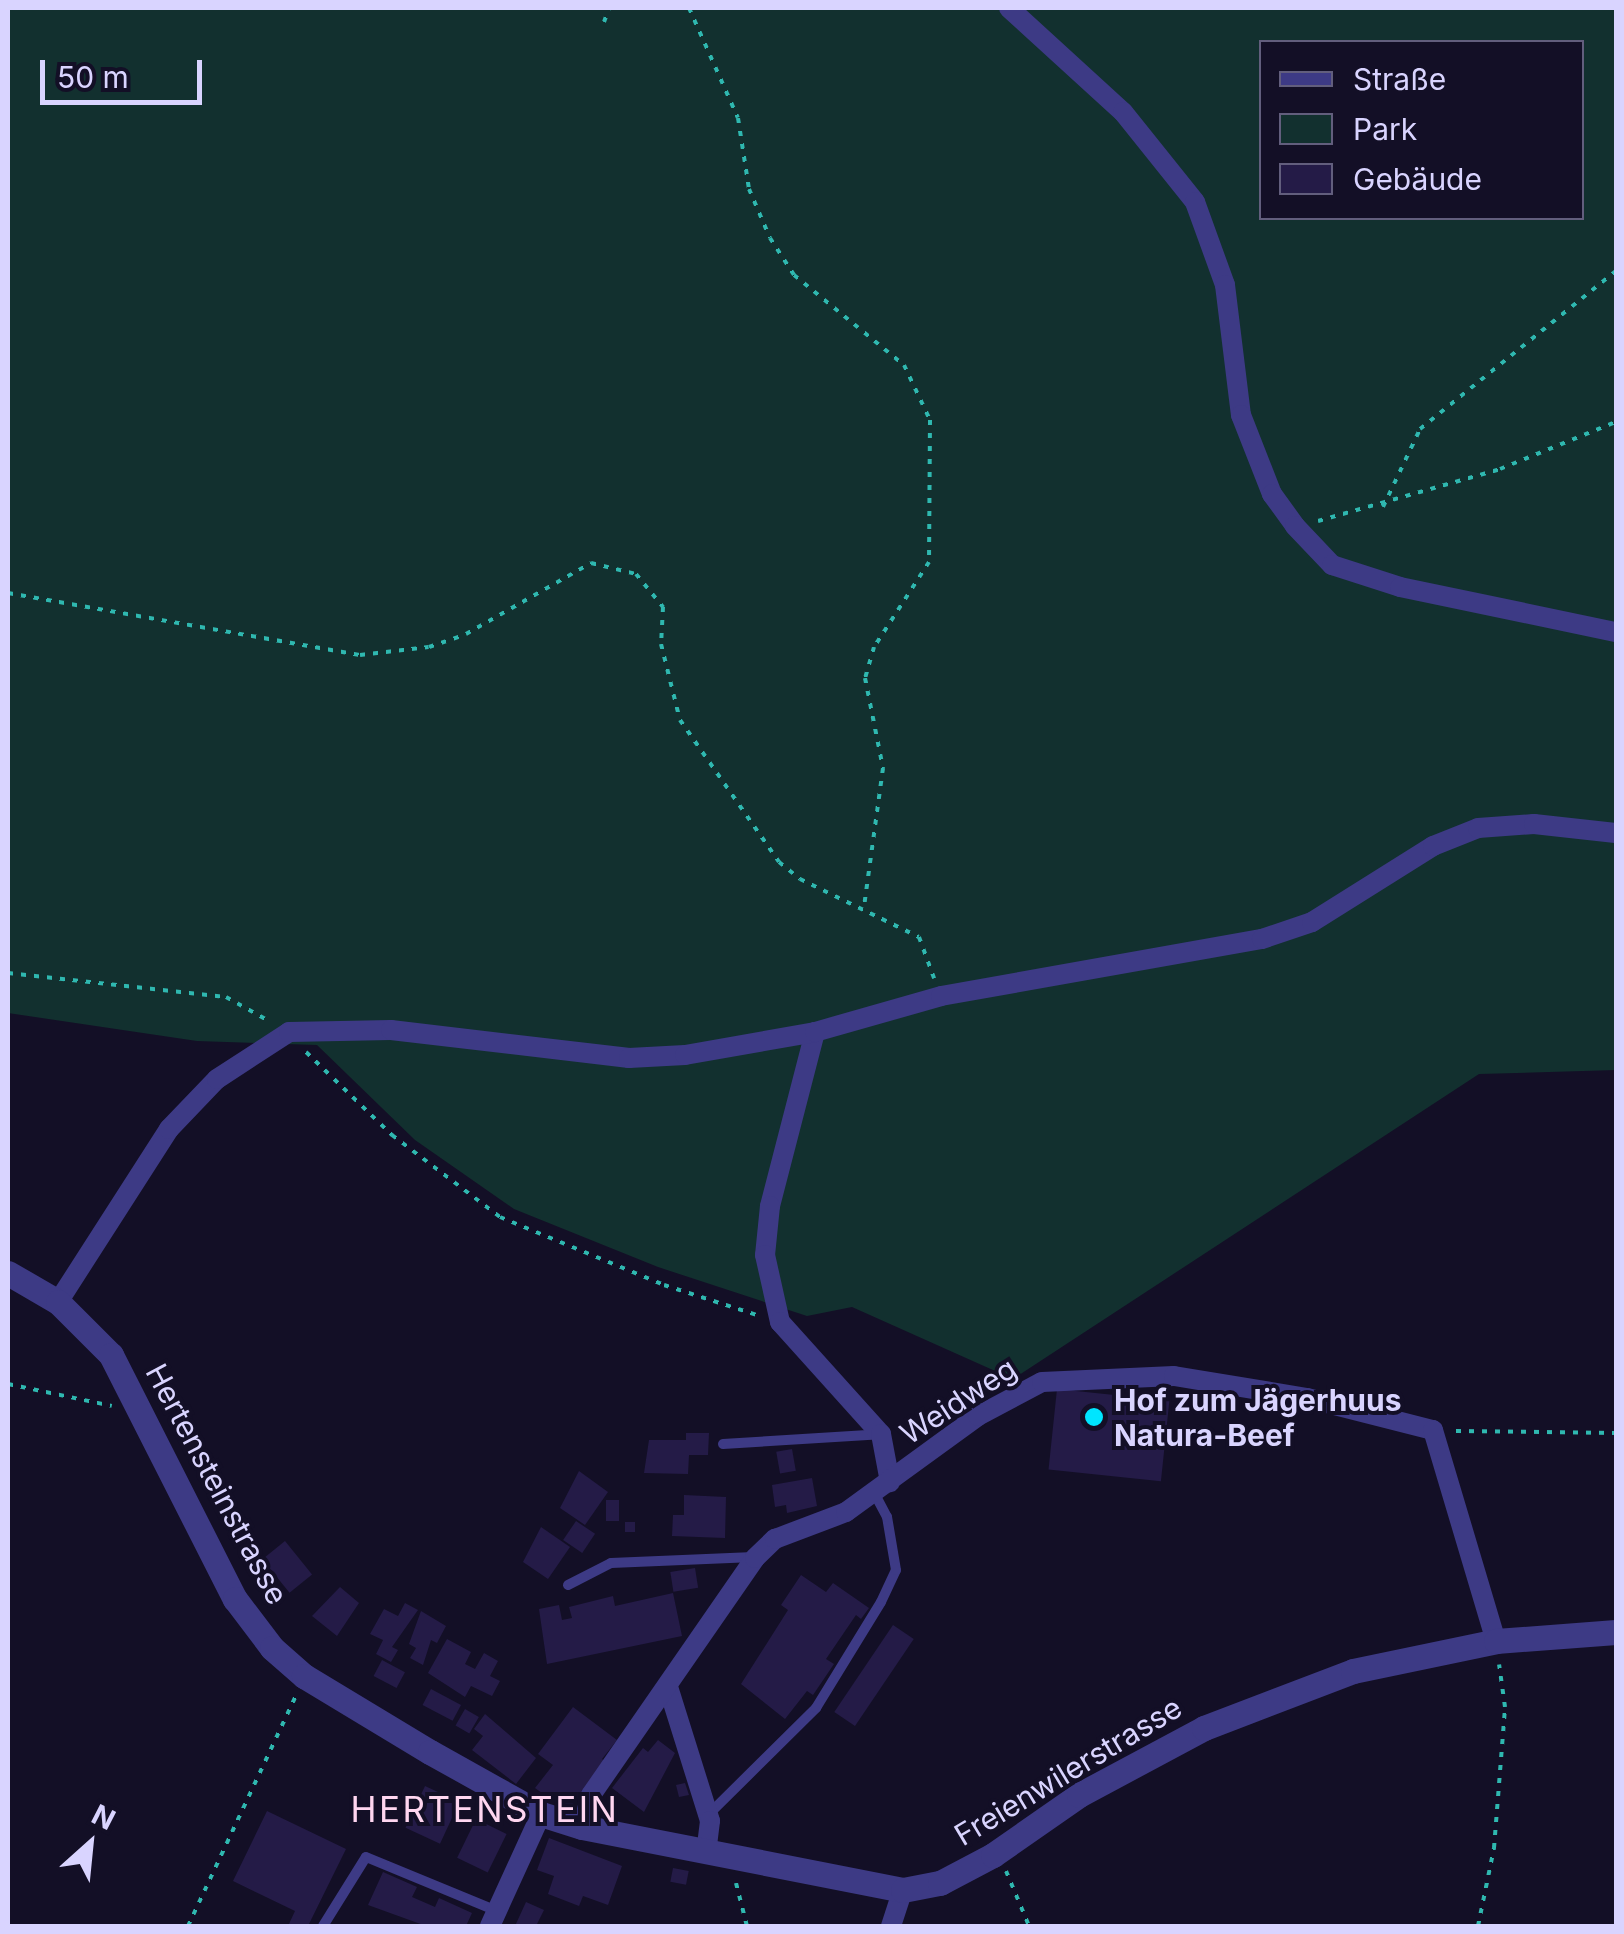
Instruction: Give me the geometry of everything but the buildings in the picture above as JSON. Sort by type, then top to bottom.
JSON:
[{"type":"street","points":[[1009,8],[1124,112],[1195,202],[1225,285],[1241,415],[1272,494],[1295,526],[1332,564],[1400,587],[1616,632]]},
{"type":"street","points":[[58,1302],[169,1129],[217,1079],[289,1032],[391,1030],[629,1058],[815,1032],[941,996],[1262,939],[1312,922],[1433,846],[1478,828],[1534,824],[1616,833]]},
{"type":"street","points":[[815,1032],[770,1206],[765,1255],[780,1322],[881,1434],[882,1488]]},
{"type":"street","name":"Hertensteinstrasse","points":[[8,1273],[58,1302],[111,1355],[141,1404],[235,1599],[304,1676],[541,1814],[582,1827],[904,1890]]},
{"type":"street","name":"Weidweg","points":[[582,1827],[591,1795],[668,1690],[756,1558],[775,1539],[882,1488],[978,1416],[1042,1382],[1106,1374],[1174,1376],[1307,1398],[1433,1430]]},
{"type":"street","points":[[1433,1430],[1496,1641]]},
{"type":"street","name":"Freienwilerstrasse","points":[[904,1890],[940,1882],[992,1855],[1079,1795],[1204,1728],[1352,1671],[1496,1641],[1616,1632]]},
{"type":"street","points":[[668,1690],[708,1814],[706,1852]]},
{"type":"street","points":[[492,1922],[541,1814]]},
{"type":"street","points":[[892,1926],[904,1890]]},
{"type":"lane","points":[[723,1444],[881,1434]]},
{"type":"lane","points":[[708,1814],[726,1804],[816,1708],[882,1602],[896,1570],[882,1488]]},
{"type":"lane","points":[[568,1586],[611,1562],[756,1558]]},
{"type":"lane","points":[[323,1926],[366,1857],[492,1922]]},
{"type":"path","points":[[604,22],[609,8]]},
{"type":"path","points":[[689,8],[738,118],[749,189],[770,238],[794,275],[904,364],[930,420],[929,562],[874,647],[865,678],[882,768],[864,907]]},
{"type":"path","points":[[1383,507],[1420,429],[1616,271]]},
{"type":"path","points":[[1295,526],[1383,507],[1616,422]]},
{"type":"path","points":[[8,592],[324,652],[376,654],[466,634],[564,574],[590,563],[616,566],[636,574],[663,607],[661,644],[680,720],[779,862],[833,897],[864,907],[919,937],[941,996]]},
{"type":"path","points":[[8,973],[226,997],[289,1032],[340,1091],[500,1217],[664,1285],[780,1322]]},
{"type":"path","points":[[8,1384],[101,1407],[141,1404]]},
{"type":"path","points":[[1433,1430],[1616,1433]]},
{"type":"path","points":[[1478,1926],[1494,1848],[1505,1707],[1496,1641]]},
{"type":"path","points":[[188,1926],[304,1676]]},
{"type":"path","points":[[992,1855],[1004,1866],[1029,1926]]},
{"type":"path","points":[[735,1858],[747,1926]]},
{"type":"green space","points":[[8,8],[1616,8],[1616,1070],[1479,1074],[1013,1379],[852,1307],[807,1316],[658,1267],[514,1209],[415,1140],[317,1045],[197,1041],[8,1013]]},
{"type":"place","name":"Hof zum Jägerhuus Natura-Beef","points":[[1094,1417]]},
{"type":"district","name":"HERTENSTEIN","points":[[485,1809]]}]
